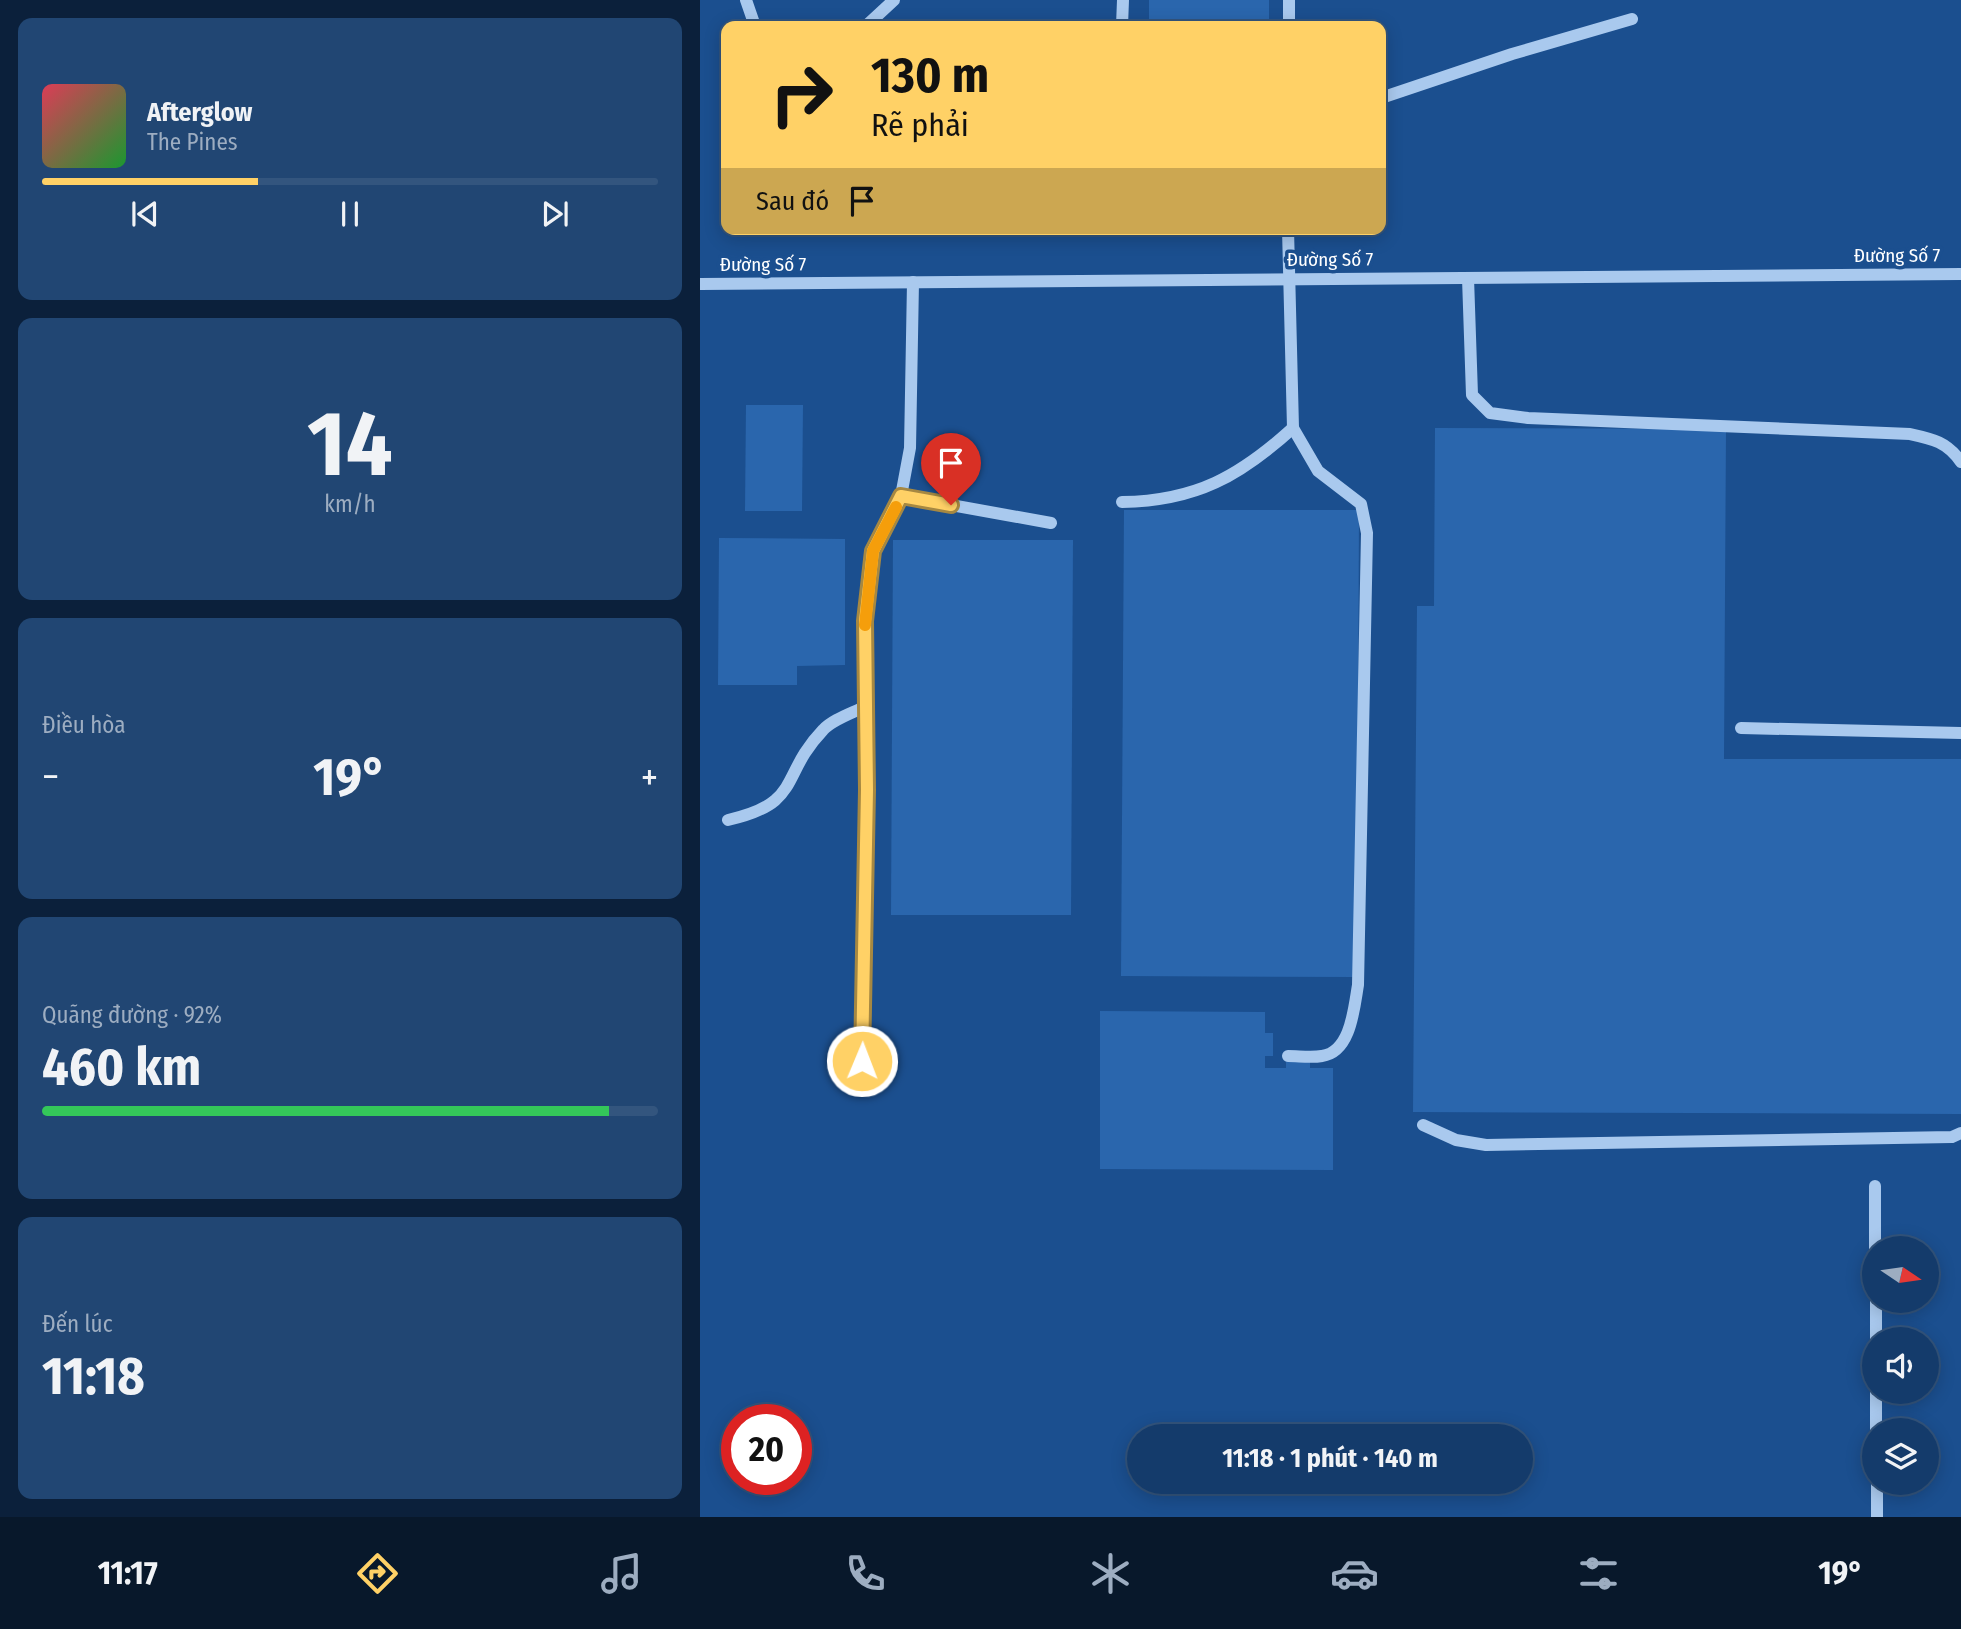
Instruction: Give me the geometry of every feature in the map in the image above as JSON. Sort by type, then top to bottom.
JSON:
[{"type":"street","points":[[747,0],[753,21]]},
{"type":"street","points":[[871,21],[894,0]]},
{"type":"street","points":[[1122,21],[1123,0]]},
{"type":"street","points":[[1289,0],[1289,21]]},
{"type":"street","points":[[1386,96],[1512,54],[1633,19]]},
{"type":"street","points":[[1288,235],[1293,428],[1318,471],[1361,504],[1367,533],[1358,985],[1344,1041],[1336,1052],[1323,1056],[1288,1056]]},
{"type":"street","name":"Đường Số 7","points":[[700,284],[1961,274]]},
{"type":"street","points":[[1468,278],[1472,395],[1490,413],[1528,418],[1910,434],[1934,439],[1951,447],[1961,462]]},
{"type":"street","points":[[861,1088],[865,621],[873,551],[901,496],[910,448],[913,282]]},
{"type":"street","points":[[1122,502],[1180,497],[1222,482],[1258,461],[1293,428]]},
{"type":"street","points":[[901,496],[1051,523]]},
{"type":"street","points":[[728,820],[759,813],[781,799],[803,757],[825,728],[866,706]]},
{"type":"street","points":[[1741,728],[1961,733]]},
{"type":"street","points":[[1423,1125],[1455,1140],[1486,1145],[1856,1140],[1952,1137],[1961,1133]]},
{"type":"street","points":[[1875,1186],[1875,1236]]},
{"type":"street","points":[[1877,1495],[1877,1517]]},
{"type":"building","points":[[1149,0],[1269,0],[1269,21],[1149,21]]},
{"type":"building","points":[[746,405],[803,405],[802,511],[745,511]]},
{"type":"building","points":[[1435,428],[1726,429],[1724,759],[1961,759],[1961,1114],[1413,1112],[1417,606],[1434,606]]},
{"type":"building","points":[[1124,510],[1359,510],[1357,977],[1121,976]]},
{"type":"building","points":[[719,538],[845,539],[845,665],[797,666],[797,685],[718,685]]},
{"type":"building","points":[[893,540],[1073,540],[1071,915],[891,915]]},
{"type":"building","points":[[1100,1011],[1265,1012],[1265,1033],[1273,1033],[1273,1056],[1265,1056],[1265,1068],[1286,1068],[1286,1060],[1310,1060],[1310,1068],[1333,1068],[1333,1170],[1100,1169]]},
{"type":"slow traffic","points":[[865,625],[873,551],[896,507]]},
{"type":"route","points":[[862,1061],[867,790],[865,621],[873,551],[901,496],[951,505]]}]
